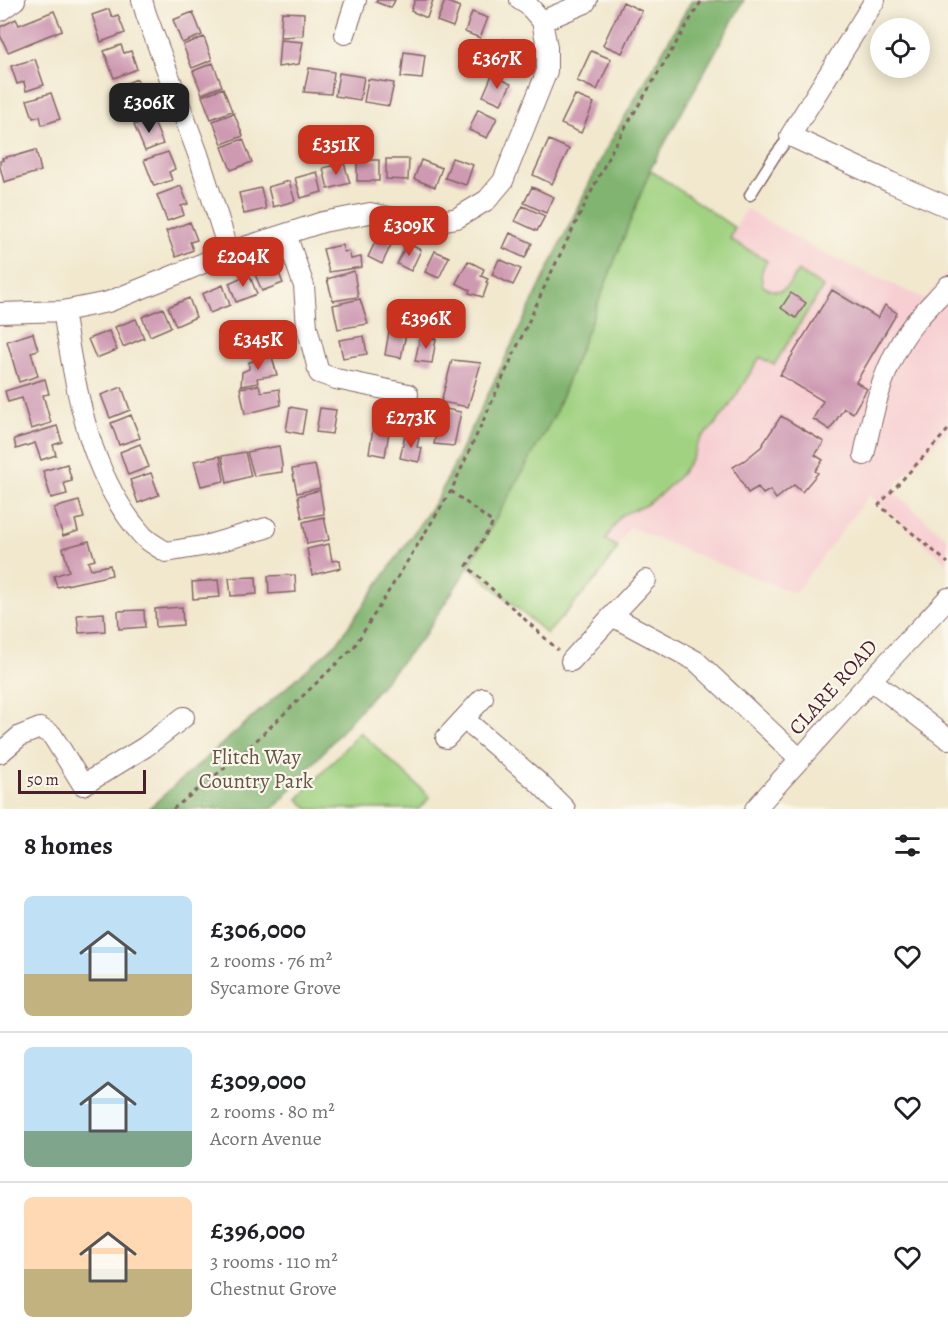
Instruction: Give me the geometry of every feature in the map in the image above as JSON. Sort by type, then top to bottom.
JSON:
[{"type":"street","points":[[0,11],[15,0]]},
{"type":"street","points":[[142,0],[198,154],[229,252]]},
{"type":"street","points":[[345,34],[356,0]]},
{"type":"street","points":[[0,313],[63,311],[108,302],[229,252],[323,222],[370,213],[424,224],[458,218],[487,200],[503,181],[547,71],[547,47],[542,21],[528,5],[520,0]]},
{"type":"street","points":[[542,21],[585,3],[586,0]]},
{"type":"street","points":[[875,0],[790,136],[948,207]]},
{"type":"street","points":[[286,234],[304,286],[307,327],[319,373],[336,379],[408,394]]},
{"type":"street","points":[[864,455],[873,411],[891,360],[901,342],[948,286]]},
{"type":"street","points":[[63,311],[75,385],[90,439],[103,475],[124,511],[144,538],[166,552],[208,545],[266,528]]},
{"type":"street","points":[[570,661],[646,580]]},
{"type":"street","name":"CLARE ROAD","points":[[756,809],[948,598]]},
{"type":"street","points":[[612,616],[696,661],[800,759]]},
{"type":"street","points":[[871,680],[948,739]]},
{"type":"street","points":[[446,738],[483,698]]},
{"type":"street","points":[[0,753],[20,736],[40,728],[52,735],[83,785],[145,747],[184,717]]},
{"type":"street","points":[[464,719],[538,782],[565,809]]},
{"type":"lane","points":[[750,195],[790,136]]},
{"type":"path","points":[[173,809],[241,755],[354,647],[451,491],[549,278],[614,148],[702,0]]},
{"type":"path","points":[[948,430],[879,505],[948,563]]},
{"type":"path","points":[[451,491],[493,523],[467,566],[570,661]]},
{"type":"shaded area","points":[[650,170],[735,228],[746,209],[821,252],[925,299],[948,272],[948,429],[891,490],[948,539],[948,564],[869,495],[795,593],[629,527],[598,577],[547,634],[469,566],[554,416]]},
{"type":"green space","name":"Flitch Way Country Park","points":[[692,0],[744,0],[650,170],[554,416],[469,566],[423,637],[278,804],[271,809],[148,809],[337,643],[438,498],[605,151]]},
{"type":"green space","points":[[650,170],[735,228],[730,239],[767,261],[762,273],[763,286],[780,291],[788,286],[798,271],[823,287],[774,365],[760,357],[727,410],[702,437],[694,455],[681,474],[646,505],[621,515],[605,540],[618,547],[598,577],[547,634],[469,566],[554,416]]},
{"type":"green space","points":[[360,732],[430,797],[419,809],[309,809],[298,799]]},
{"type":"building","points":[[377,0],[395,0],[391,8],[376,2]]},
{"type":"building","points":[[415,0],[433,0],[427,18],[411,11]]},
{"type":"building","points":[[445,1],[460,7],[453,27],[437,21]]},
{"type":"building","points":[[623,2],[642,11],[622,53],[603,45]]},
{"type":"building","points":[[109,9],[112,17],[118,15],[125,33],[101,42],[92,15]]},
{"type":"building","points":[[54,11],[62,30],[8,52],[0,35],[0,27],[16,19],[19,25]]},
{"type":"building","points":[[193,12],[202,35],[182,43],[173,20]]},
{"type":"building","points":[[282,12],[304,13],[303,36],[280,37]]},
{"type":"building","points":[[472,12],[488,18],[480,38],[465,32]]},
{"type":"building","points":[[204,37],[212,60],[192,68],[183,45]]},
{"type":"building","points":[[504,39],[523,48],[513,68],[495,59]]},
{"type":"building","points":[[280,40],[303,42],[299,64],[278,67]]},
{"type":"building","points":[[121,45],[124,53],[131,51],[137,69],[114,78],[104,51]]},
{"type":"building","points":[[591,51],[611,59],[597,90],[577,81]]},
{"type":"building","points":[[404,52],[425,55],[422,79],[401,77]]},
{"type":"building","points":[[35,59],[44,85],[26,91],[24,82],[17,84],[11,66]]},
{"type":"building","points":[[213,63],[222,86],[202,94],[193,71]]},
{"type":"building","points":[[309,68],[334,72],[331,94],[304,92]]},
{"type":"building","points":[[339,73],[364,77],[360,100],[335,96]]},
{"type":"building","points":[[492,75],[511,84],[501,104],[483,96]]},
{"type":"building","points":[[137,79],[148,105],[130,112],[119,86]]},
{"type":"building","points":[[368,79],[394,83],[389,106],[364,102]]},
{"type":"building","points":[[223,88],[232,111],[211,119],[202,96]]},
{"type":"building","points":[[51,93],[60,119],[42,125],[40,116],[33,118],[27,100]]},
{"type":"building","points":[[575,95],[594,103],[581,133],[561,124]]},
{"type":"building","points":[[478,109],[497,118],[487,138],[469,130]]},
{"type":"building","points":[[234,113],[243,136],[222,144],[213,121]]},
{"type":"building","points":[[152,117],[163,144],[145,151],[134,125]]},
{"type":"building","points":[[243,139],[252,162],[231,170],[222,147]]},
{"type":"building","points":[[549,140],[569,149],[552,184],[533,175]]},
{"type":"building","points":[[36,150],[41,171],[4,182],[0,167],[2,158]]},
{"type":"building","points":[[168,152],[175,169],[169,172],[172,180],[154,186],[144,160]]},
{"type":"building","points":[[452,158],[473,165],[466,185],[445,178]]},
{"type":"building","points":[[386,159],[409,159],[408,180],[386,179]]},
{"type":"building","points":[[357,160],[379,160],[379,181],[357,181]]},
{"type":"building","points":[[421,160],[442,168],[435,187],[414,179]]},
{"type":"building","points":[[344,163],[350,183],[328,189],[323,168]]},
{"type":"building","points":[[317,172],[322,192],[301,198],[295,178]]},
{"type":"building","points":[[289,181],[295,201],[273,207],[268,187]]},
{"type":"building","points":[[181,186],[188,204],[181,206],[184,215],[167,221],[157,195]]},
{"type":"building","points":[[532,187],[554,197],[546,213],[524,203]]},
{"type":"building","points":[[261,188],[266,209],[244,214],[239,193]]},
{"type":"building","points":[[523,206],[545,216],[537,231],[515,221]]},
{"type":"building","points":[[190,222],[197,240],[190,242],[193,250],[176,257],[166,231]]},
{"type":"building","points":[[510,233],[532,243],[525,258],[503,248]]},
{"type":"building","points":[[378,236],[392,243],[382,264],[368,257]]},
{"type":"building","points":[[407,243],[421,250],[411,271],[397,264]]},
{"type":"building","points":[[342,245],[344,252],[349,251],[351,259],[361,257],[362,267],[329,272],[323,249]]},
{"type":"building","points":[[435,251],[449,257],[439,278],[425,272]]},
{"type":"building","points":[[499,259],[521,269],[513,285],[492,275]]},
{"type":"building","points":[[468,261],[484,269],[481,276],[488,279],[486,282],[488,283],[483,297],[469,293],[470,290],[456,283]]},
{"type":"building","points":[[275,264],[283,283],[262,291],[254,272]]},
{"type":"building","points":[[354,271],[358,297],[333,301],[327,279]]},
{"type":"building","points":[[249,274],[257,294],[236,302],[229,283]]},
{"type":"building","points":[[223,285],[230,305],[210,313],[202,294]]},
{"type":"building","points":[[832,290],[878,318],[885,305],[897,313],[856,382],[867,389],[853,413],[844,408],[830,430],[813,419],[823,401],[780,375]]},
{"type":"building","points":[[791,293],[806,303],[796,318],[781,308]]},
{"type":"building","points":[[189,298],[196,317],[176,326],[168,307]]},
{"type":"building","points":[[360,299],[368,324],[338,329],[333,305]]},
{"type":"building","points":[[163,308],[171,327],[150,336],[142,317]]},
{"type":"building","points":[[136,319],[144,338],[123,347],[115,327]]},
{"type":"building","points":[[109,331],[117,350],[96,358],[88,339]]},
{"type":"building","points":[[389,331],[406,334],[401,358],[385,355]]},
{"type":"building","points":[[33,333],[38,350],[31,352],[38,376],[19,382],[7,341]]},
{"type":"building","points":[[288,335],[291,351],[256,359],[253,343]]},
{"type":"building","points":[[364,336],[367,354],[343,358],[339,340]]},
{"type":"building","points":[[420,337],[436,339],[432,363],[415,361]]},
{"type":"building","points":[[272,357],[277,375],[257,378],[258,383],[241,386],[242,372],[249,369],[249,362]]},
{"type":"building","points":[[452,360],[481,363],[468,407],[441,402]]},
{"type":"building","points":[[45,379],[49,394],[43,395],[51,423],[31,429],[22,398],[8,402],[5,391]]},
{"type":"building","points":[[259,385],[261,392],[279,389],[281,405],[245,414],[240,388]]},
{"type":"building","points":[[122,387],[130,410],[110,418],[101,395]]},
{"type":"building","points":[[290,407],[306,410],[302,434],[286,431]]},
{"type":"building","points":[[320,408],[336,410],[332,434],[316,432]]},
{"type":"building","points":[[441,408],[461,412],[454,446],[434,444]]},
{"type":"building","points":[[131,415],[140,438],[119,445],[111,423]]},
{"type":"building","points":[[781,416],[824,442],[815,455],[823,460],[815,471],[818,473],[802,492],[794,485],[776,499],[770,490],[763,494],[758,487],[748,493],[733,467],[761,447]]},
{"type":"building","points":[[57,426],[62,442],[53,445],[56,455],[41,460],[35,443],[16,449],[14,439]]},
{"type":"building","points":[[373,429],[389,432],[385,456],[369,453]]},
{"type":"building","points":[[405,435],[419,438],[417,447],[422,448],[419,462],[400,458]]},
{"type":"building","points":[[140,444],[149,467],[128,475],[120,452]]},
{"type":"building","points":[[279,446],[282,472],[254,476],[247,452]]},
{"type":"building","points":[[245,452],[251,476],[227,483],[222,456]]},
{"type":"building","points":[[220,456],[224,481],[201,486],[194,461]]},
{"type":"building","points":[[67,464],[72,481],[64,483],[67,494],[51,498],[43,471]]},
{"type":"building","points":[[315,465],[320,488],[297,493],[292,469]]},
{"type":"building","points":[[151,473],[159,495],[138,503],[130,480]]},
{"type":"building","points":[[320,490],[324,514],[302,518],[298,496]]},
{"type":"building","points":[[79,501],[84,518],[75,520],[78,531],[63,536],[54,508]]},
{"type":"building","points":[[324,517],[329,540],[307,544],[303,522]]},
{"type":"building","points":[[89,541],[95,560],[88,562],[91,569],[110,565],[112,575],[57,587],[54,576],[69,571],[63,548]]},
{"type":"building","points":[[329,544],[332,561],[340,560],[341,568],[312,575],[307,549]]},
{"type":"building","points":[[295,575],[296,592],[269,594],[268,576]]},
{"type":"building","points":[[256,577],[257,594],[231,596],[229,578]]},
{"type":"building","points":[[218,580],[220,597],[193,599],[192,582]]},
{"type":"building","points":[[182,607],[183,625],[156,627],[155,609]]},
{"type":"building","points":[[144,610],[145,627],[119,629],[118,611]]},
{"type":"building","points":[[104,613],[105,631],[79,633],[77,615]]}]
